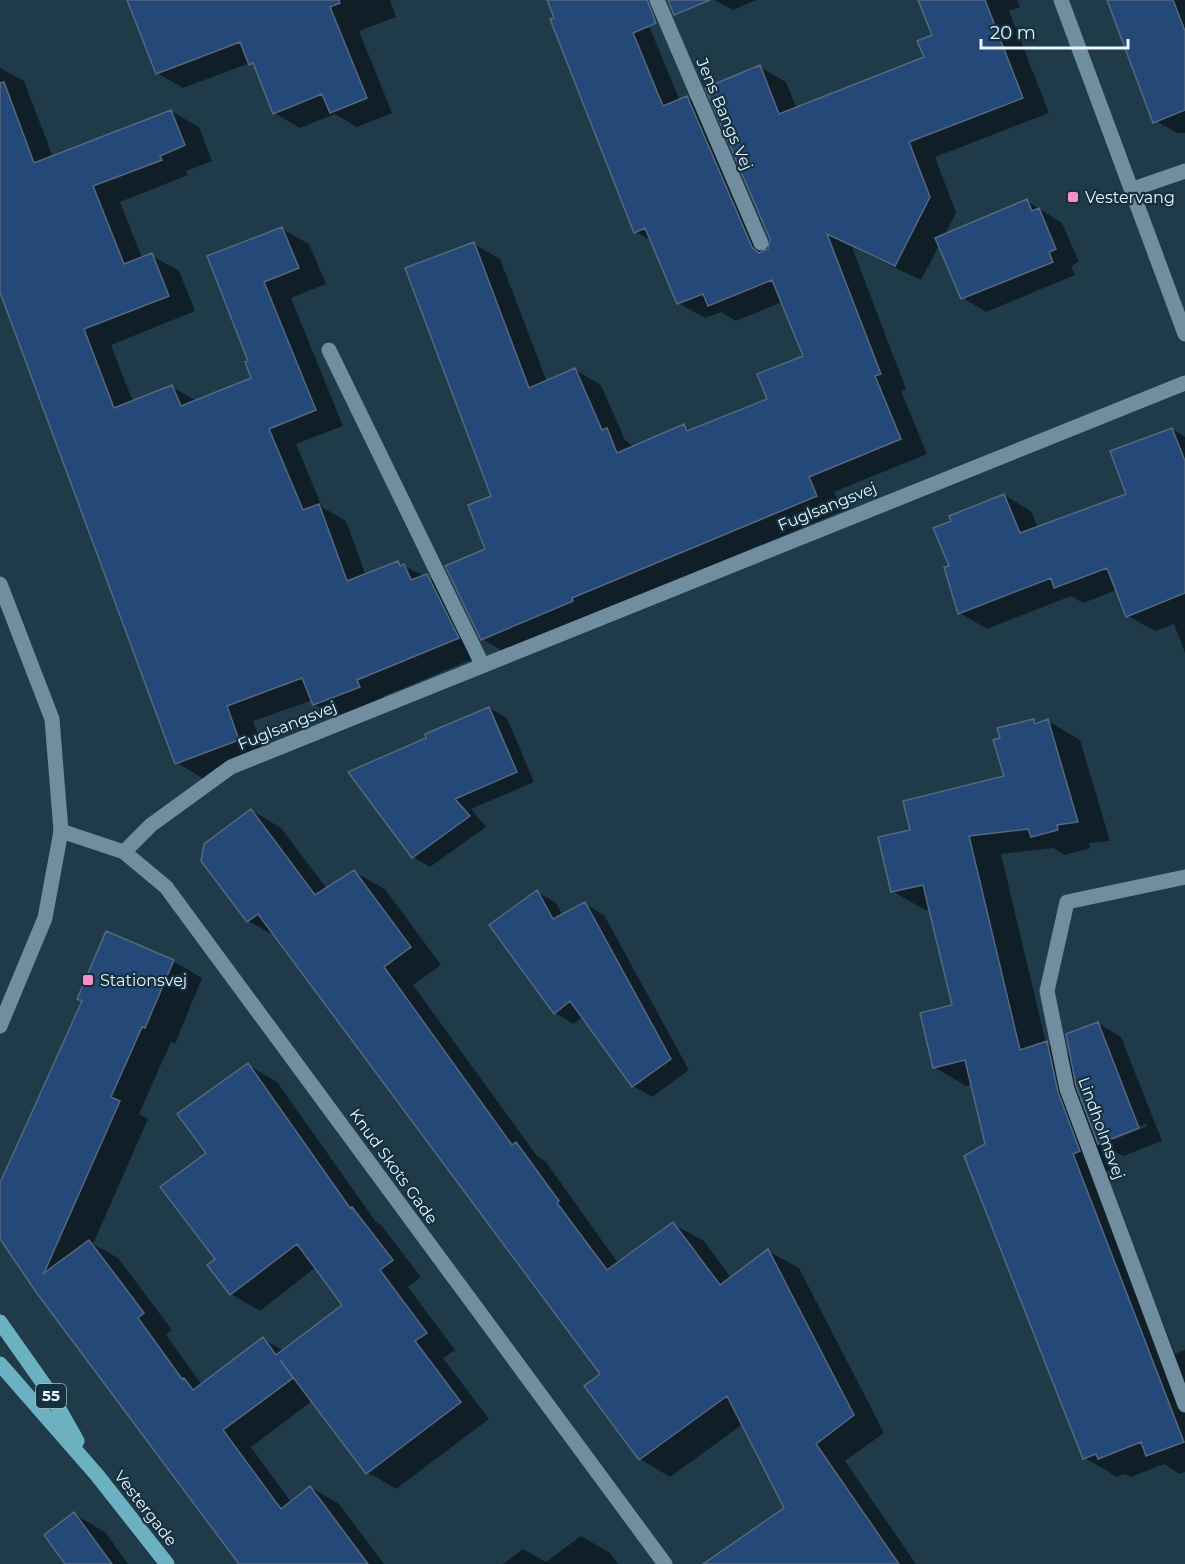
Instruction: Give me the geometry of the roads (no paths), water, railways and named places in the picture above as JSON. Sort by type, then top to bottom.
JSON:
[{"type":"main road","name":"Vestergade","points":[[0,1322],[50,1394],[97,1475]]},
{"type":"main road","name":"Vestergade","points":[[0,1364],[97,1475],[167,1564]]},
{"type":"street","name":"Jens Bangs Vej","points":[[657,0],[761,243]]},
{"type":"street","points":[[1061,0],[1185,333]]},
{"type":"street","points":[[1133,189],[1185,171]]},
{"type":"street","points":[[328,350],[482,664]]},
{"type":"street","name":"Fuglsangsvej","points":[[124,852],[151,825],[231,767],[1185,382]]},
{"type":"street","points":[[0,584],[52,719],[62,831],[45,918],[0,1026]]},
{"type":"street","name":"Knud Skots Gade","points":[[62,831],[124,852],[166,887],[665,1564]]},
{"type":"street","name":"Lindholmsvej","points":[[1185,877],[1067,902],[1047,991],[1067,1089],[1185,1405]]},
{"type":"place","name":"Vestervang","points":[[1073,197]]},
{"type":"place","name":"Stationsvej","points":[[88,980]]}]
